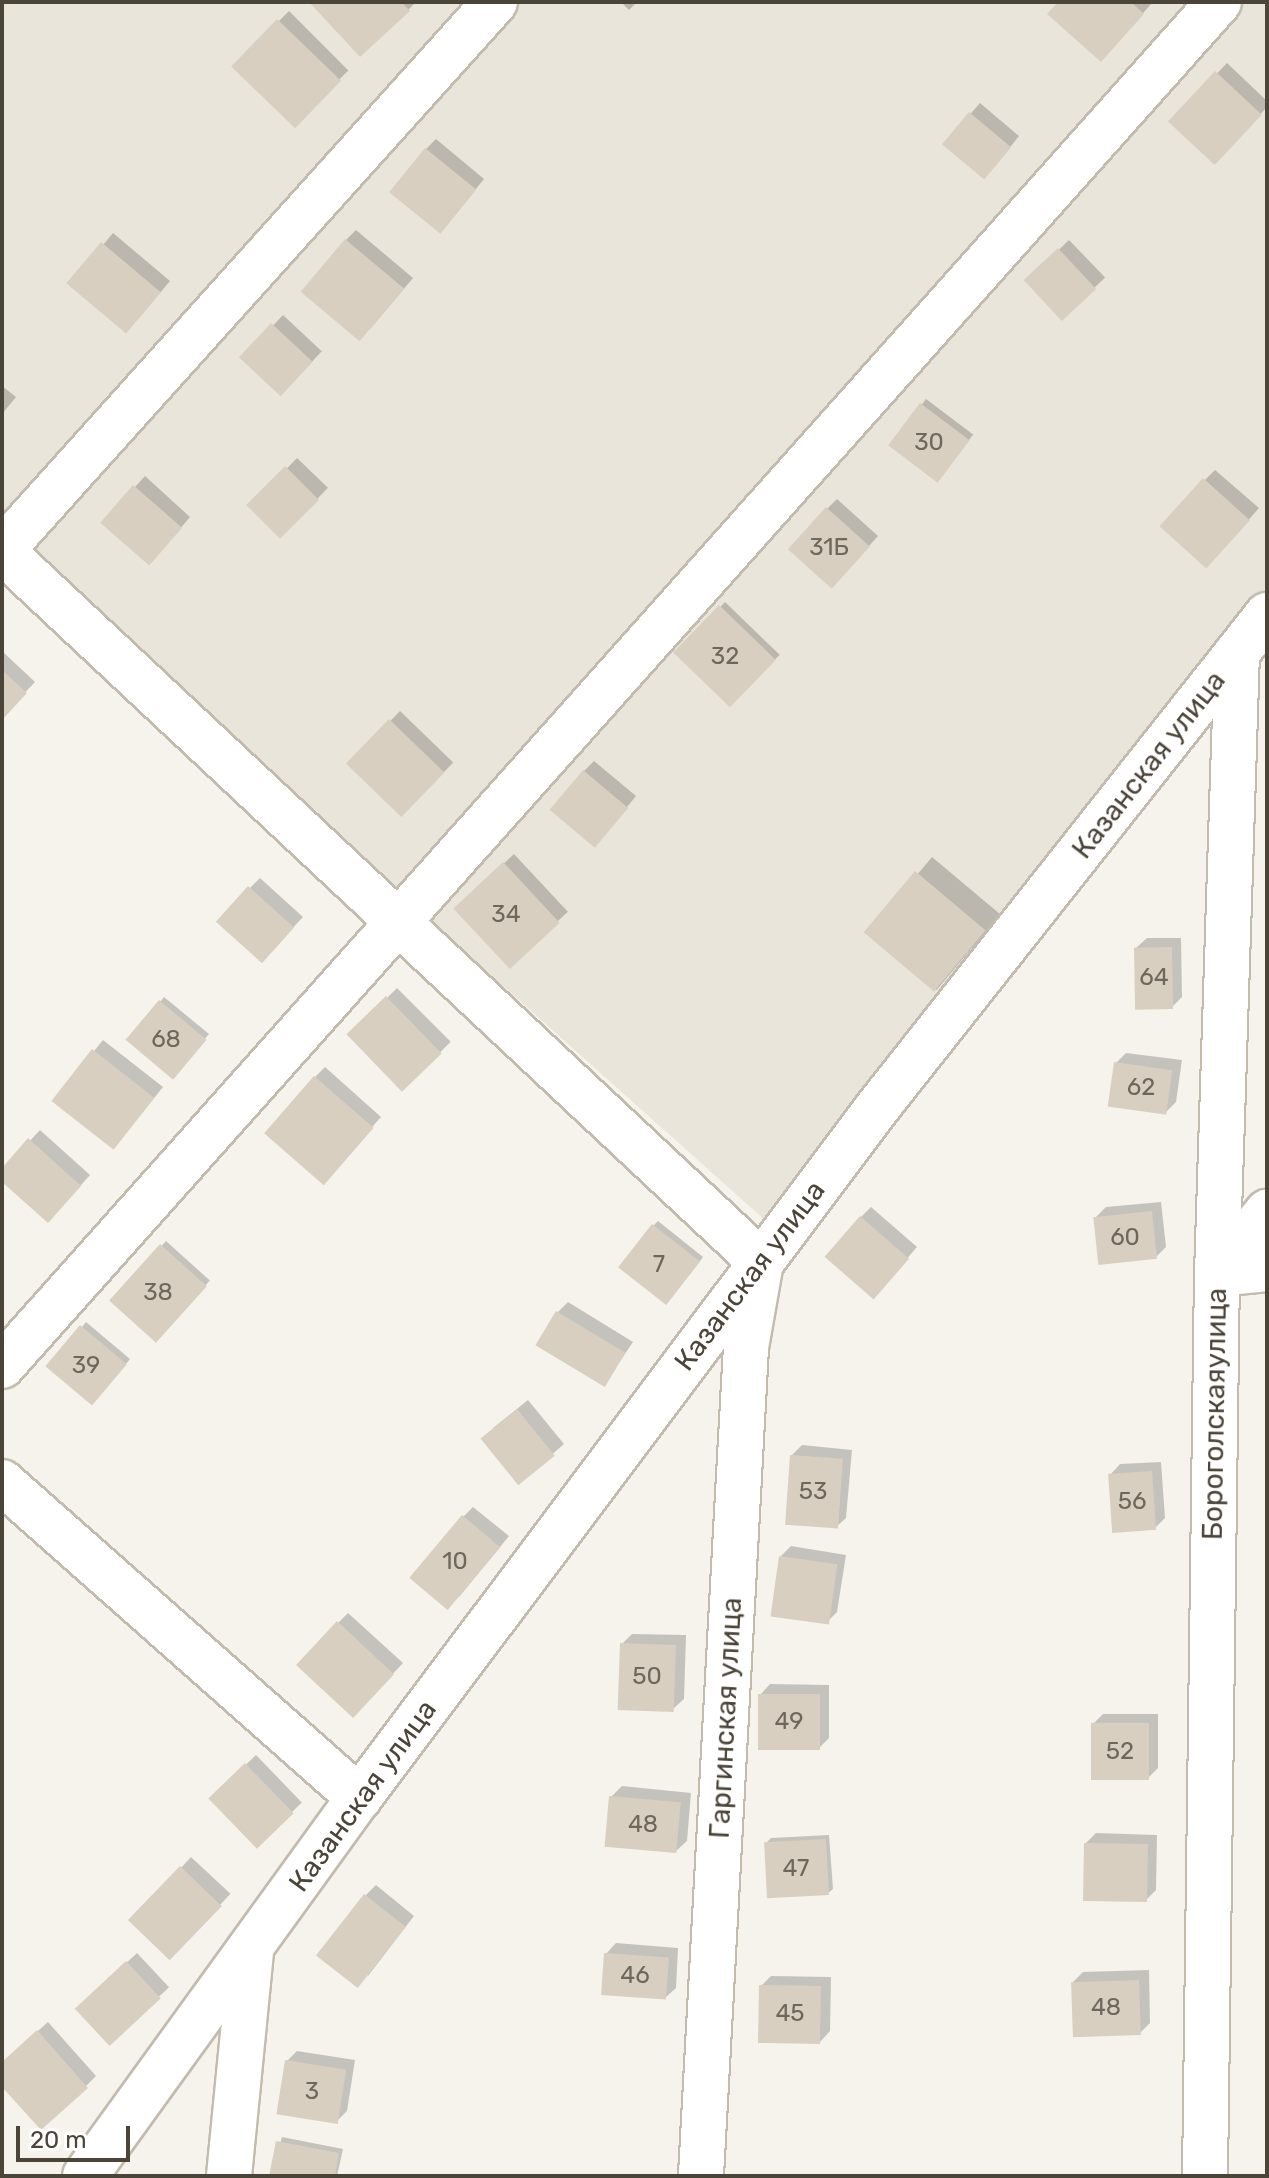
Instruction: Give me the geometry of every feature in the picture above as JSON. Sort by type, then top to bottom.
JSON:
[{"type":"street","points":[[495,2],[2,551],[761,1262]]},
{"type":"street","points":[[2,1366],[401,924],[1219,2]]},
{"type":"street","name":"Казанская улица","points":[[85,2176],[359,1798],[761,1262],[1267,615]]},
{"type":"street","name":"Бороголскаяулица","points":[[1205,2176],[1217,1274],[1237,653]]},
{"type":"street","points":[[1217,1274],[1267,1212]]},
{"type":"street","name":"Гаргинская улица","points":[[701,2176],[746,1347],[761,1262]]},
{"type":"street","points":[[1217,1274],[1267,1269]]},
{"type":"street","points":[[2,1482],[359,1798]]},
{"type":"street","points":[[229,2176],[251,1951]]},
{"type":"shaded area","points":[[2,2],[1267,2],[1267,586],[1196,668],[766,1221],[2,538]]},
{"type":"building","points":[[309,2],[401,2],[410,11],[360,57]]},
{"type":"building","points":[[1058,2],[1131,2],[1144,14],[1101,62],[1047,14]]},
{"type":"building","points":[[277,19],[341,81],[295,128],[231,66]]},
{"type":"building","points":[[1215,71],[1262,115],[1215,165],[1168,121]]},
{"type":"building","points":[[969,112],[1011,147],[984,180],[942,144]]},
{"type":"building","points":[[425,148],[476,190],[440,234],[389,192]]},
{"type":"building","points":[[345,239],[404,288],[360,341],[301,292]]},
{"type":"building","points":[[101,242],[161,292],[126,334],[66,283]]},
{"type":"building","points":[[1058,248],[1096,289],[1062,321],[1024,280]]},
{"type":"building","points":[[271,323],[313,362],[281,396],[239,357]]},
{"type":"building","points":[[920,403],[970,440],[938,483],[888,445]]},
{"type":"building","points":[[285,466],[319,500],[280,539],[246,505]]},
{"type":"building","points":[[1203,478],[1250,520],[1206,568],[1160,526]]},
{"type":"building","points":[[133,485],[182,528],[149,565],[100,523]]},
{"type":"building","points":[[826,507],[870,546],[832,589],[788,549]]},
{"type":"building","points":[[719,605],[776,660],[730,707],[673,652]]},
{"type":"building","points":[[2,670],[27,693],[2,720]]},
{"type":"building","points":[[389,719],[444,772],[401,817],[346,764]]},
{"type":"building","points":[[583,770],[628,808],[595,848],[550,810]]},
{"type":"building","points":[[503,862],[560,923],[510,969],[453,908]]},
{"type":"building","points":[[915,871],[985,930],[934,991],[864,932]]},
{"type":"building","points":[[248,886],[294,927],[262,963],[216,922]]},
{"type":"building","points":[[1172,947],[1173,1009],[1135,1010],[1134,948]]},
{"type":"building","points":[[386,996],[442,1054],[402,1092],[346,1034]]},
{"type":"building","points":[[159,1000],[206,1040],[173,1080],[126,1040]]},
{"type":"building","points":[[92,1049],[154,1098],[114,1150],[51,1101]]},
{"type":"building","points":[[1114,1062],[1172,1070],[1166,1115],[1108,1107]]},
{"type":"building","points":[[314,1076],[374,1128],[324,1185],[264,1133]]},
{"type":"building","points":[[28,1138],[81,1186],[48,1223],[2,1182],[2,1168]]},
{"type":"building","points":[[1152,1211],[1157,1259],[1098,1265],[1093,1217]]},
{"type":"building","points":[[860,1216],[909,1259],[874,1299],[825,1257]]},
{"type":"building","points":[[652,1224],[700,1262],[666,1305],[618,1267]]},
{"type":"building","points":[[160,1244],[207,1286],[156,1343],[109,1300]]},
{"type":"building","points":[[556,1311],[625,1353],[605,1387],[535,1345]]},
{"type":"building","points":[[80,1325],[127,1364],[92,1406],[45,1366]]},
{"type":"building","points":[[517,1409],[555,1456],[518,1485],[480,1439]]},
{"type":"building","points":[[790,1455],[843,1459],[838,1529],[785,1525]]},
{"type":"building","points":[[1152,1471],[1156,1530],[1112,1533],[1108,1474]]},
{"type":"building","points":[[462,1515],[500,1547],[448,1610],[409,1578]]},
{"type":"building","points":[[779,1556],[837,1564],[829,1625],[771,1616]]},
{"type":"building","points":[[337,1621],[394,1674],[353,1718],[296,1665]]},
{"type":"building","points":[[620,1643],[676,1645],[674,1712],[618,1710]]},
{"type":"building","points":[[758,1694],[820,1694],[820,1750],[758,1750]]},
{"type":"building","points":[[1091,1723],[1149,1723],[1149,1780],[1091,1780]]},
{"type":"building","points":[[245,1763],[294,1813],[257,1849],[208,1798]]},
{"type":"building","points":[[609,1796],[681,1802],[676,1853],[605,1847]]},
{"type":"building","points":[[826,1839],[829,1895],[767,1898],[764,1842]]},
{"type":"building","points":[[1084,1843],[1148,1844],[1147,1902],[1083,1901]]},
{"type":"building","points":[[180,1866],[222,1906],[170,1960],[128,1920]]},
{"type":"building","points":[[364,1894],[406,1927],[358,1988],[316,1955]]},
{"type":"building","points":[[604,1953],[669,1958],[666,1999],[601,1995]]},
{"type":"building","points":[[126,1961],[161,1998],[110,2046],[75,2009]]},
{"type":"building","points":[[1139,1980],[1141,2035],[1073,2037],[1071,1982]]},
{"type":"building","points":[[759,1985],[821,1986],[820,2044],[758,2043]]},
{"type":"building","points":[[37,2030],[88,2088],[41,2130],[2,2087],[2,2062]]},
{"type":"building","points":[[285,2060],[346,2070],[338,2124],[276,2114]]},
{"type":"building","points":[[276,2141],[339,2153],[335,2176],[269,2176]]}]
